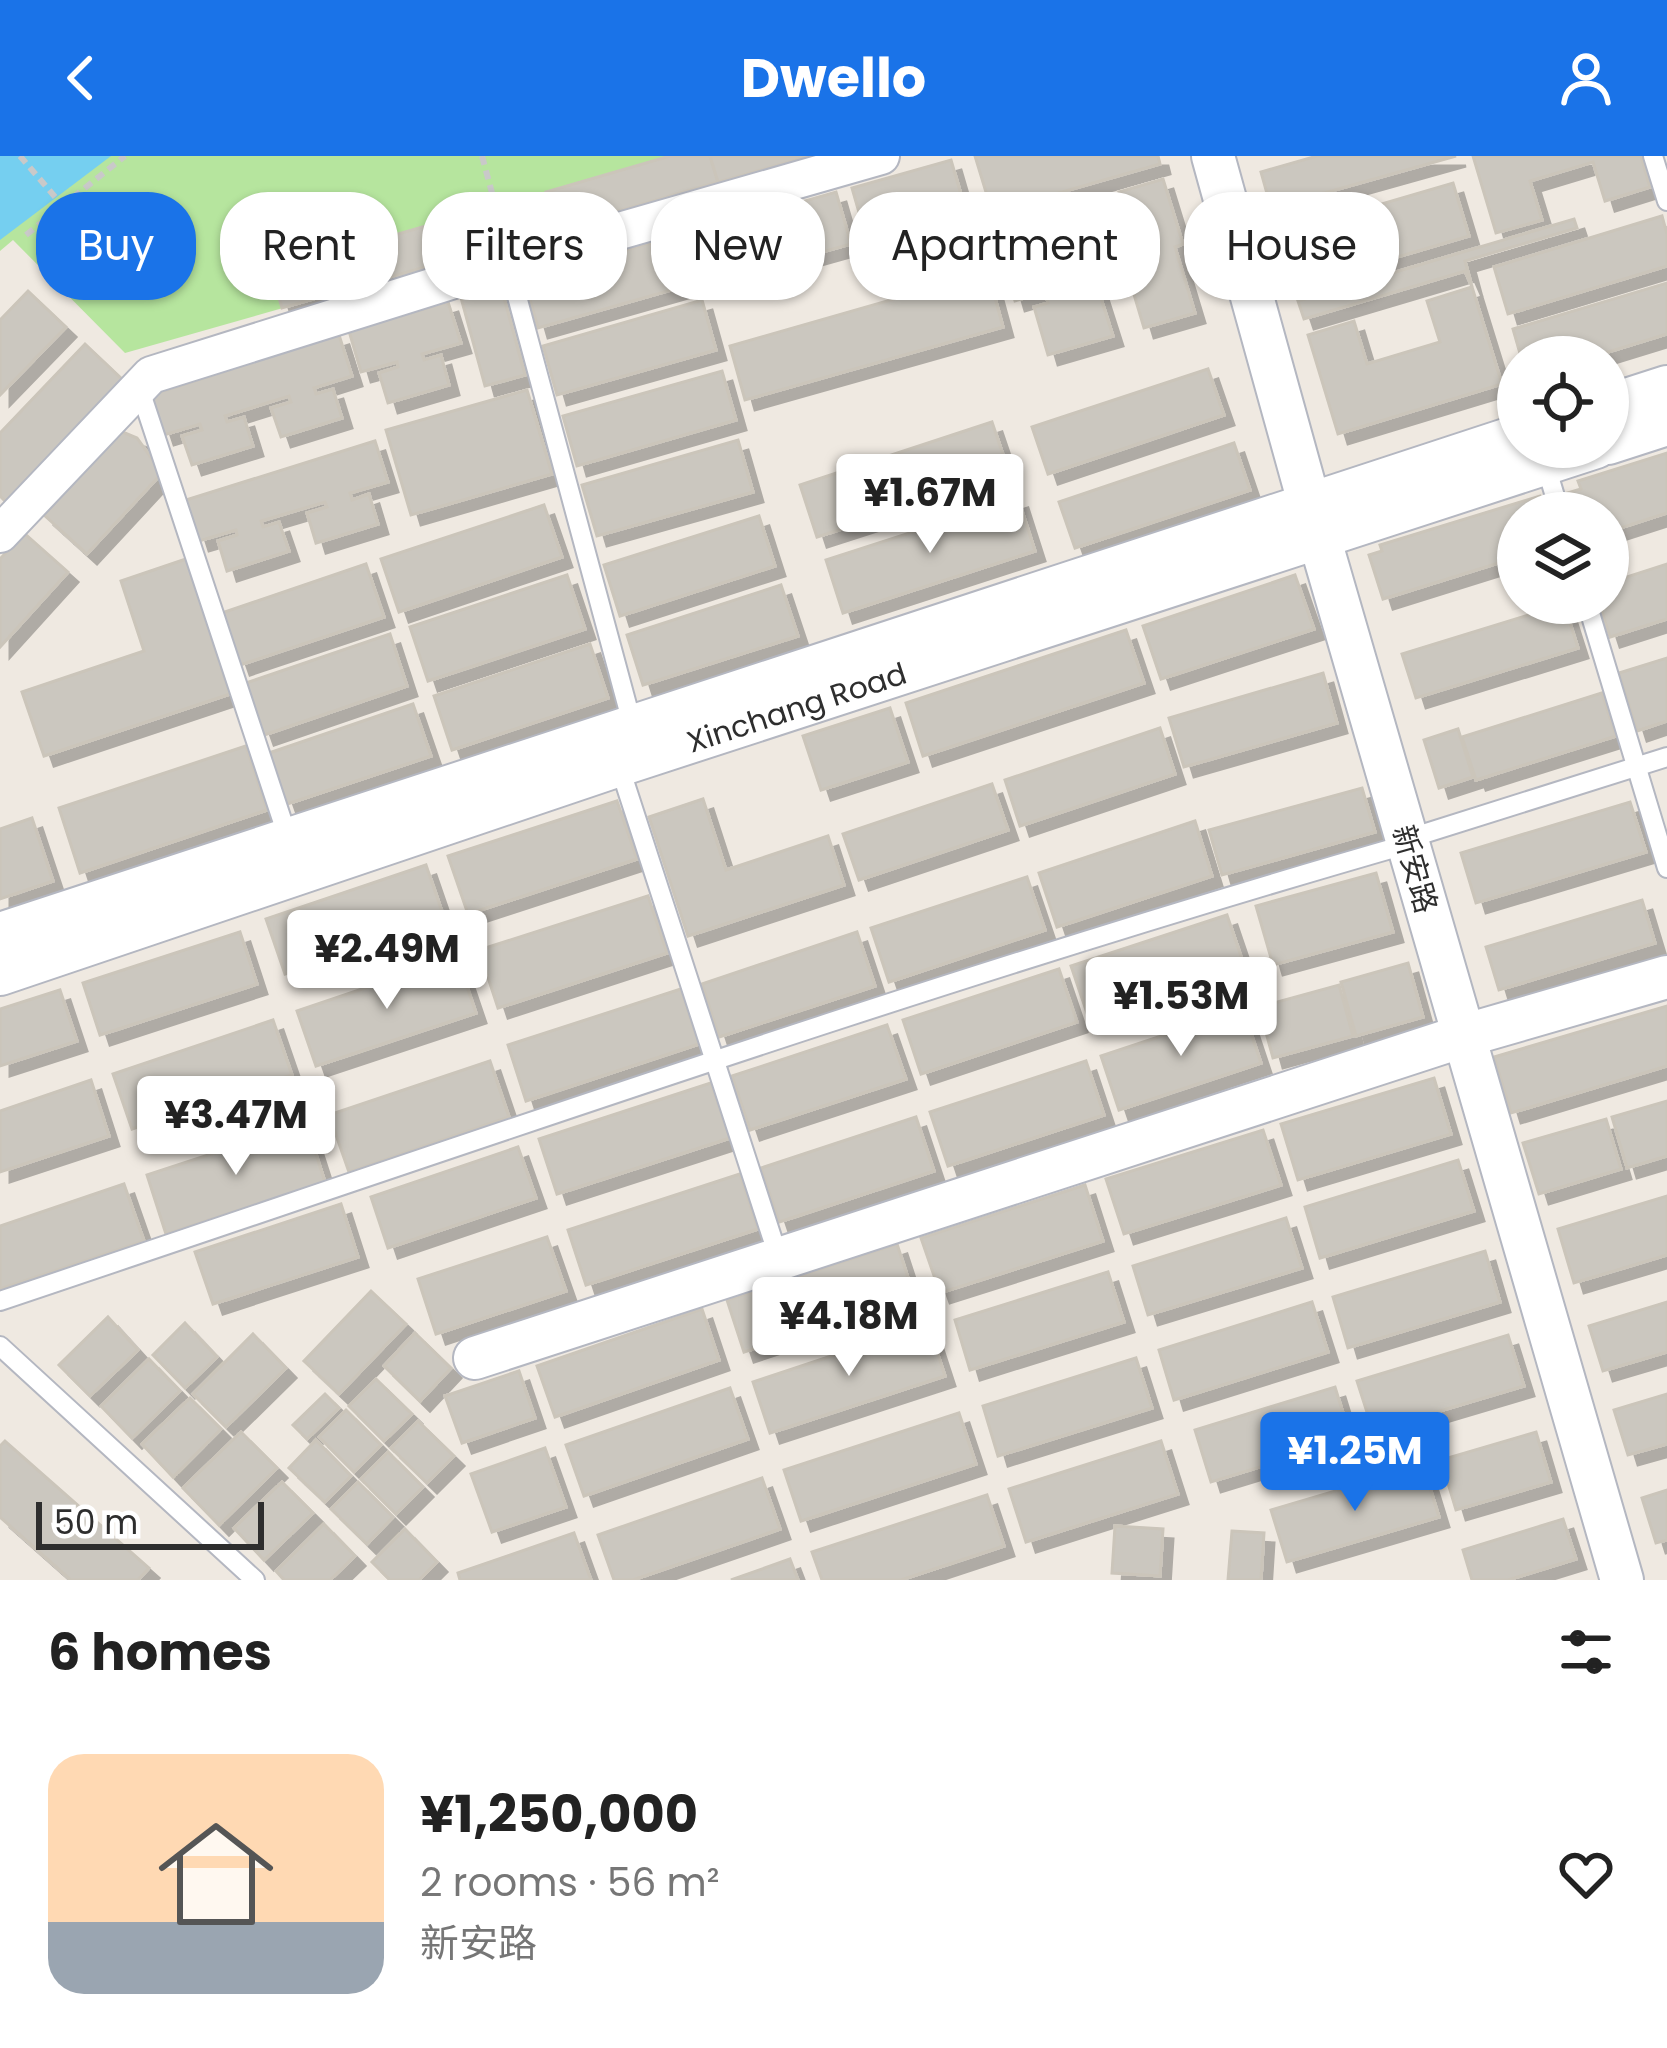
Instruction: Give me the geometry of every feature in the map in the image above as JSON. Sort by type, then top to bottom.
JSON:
[{"type":"street","points":[[627,228],[881,156]]},
{"type":"street","name":"新安路","points":[[1213,156],[1314,521],[1622,1580]]},
{"type":"street","points":[[0,534],[151,375],[422,289]]},
{"type":"street","points":[[1629,399],[1667,386]]},
{"type":"street","points":[[1629,436],[1667,424]]},
{"type":"street","name":"Xinchang Road","points":[[0,974],[626,746],[1497,461]]},
{"type":"street","name":"Xinchang Road","points":[[0,934],[288,838],[626,746]]},
{"type":"street","points":[[475,1358],[1463,1036],[1667,977]]},
{"type":"lane","points":[[1653,156],[1667,201]]},
{"type":"lane","points":[[518,300],[626,746],[715,1061],[779,1259]]},
{"type":"lane","points":[[139,387],[288,838]]},
{"type":"lane","points":[[1593,624],[1667,868]]},
{"type":"lane","points":[[0,1301],[715,1061],[1667,758]]},
{"type":"lane","points":[[0,1346],[255,1580]]},
{"type":"path","points":[[20,156],[50,192]]},
{"type":"path","points":[[80,192],[125,156]]},
{"type":"path","points":[[482,156],[491,192]]},
{"type":"path","points":[[26,235],[36,227]]},
{"type":"green space","points":[[0,156],[816,156],[690,192],[651,192],[651,203],[627,210],[627,192],[422,192],[422,268],[398,275],[398,192],[220,192],[220,300],[311,300],[125,353],[72,300],[196,300],[196,192],[36,192],[36,263],[13,240],[0,251]]},
{"type":"water","points":[[0,156],[111,156],[63,192],[36,192],[36,213],[0,240]]},
{"type":"building","points":[[670,156],[710,156],[718,182],[684,192],[651,192],[651,201],[627,208],[627,192],[546,192]]},
{"type":"building","points":[[710,156],[810,156],[718,182]]},
{"type":"building","points":[[975,156],[1158,156],[1160,164],[1062,192],[986,192]]},
{"type":"building","points":[[1317,156],[1456,156],[1328,192],[1267,192],[1261,172]]},
{"type":"building","points":[[1473,156],[1641,156],[1650,187],[1605,201],[1593,162],[1530,181],[1542,220],[1496,233]]},
{"type":"building","points":[[951,160],[960,192],[853,192],[852,188]]},
{"type":"building","points":[[1163,179],[1183,244],[1175,247],[1184,277],[1184,300],[1191,300],[1195,313],[1144,328],[1136,300],[1160,300],[1160,192],[1119,192]]},
{"type":"building","points":[[1453,183],[1469,236],[1399,257],[1399,199]]},
{"type":"building","points":[[836,192],[849,245],[825,251],[825,195]]},
{"type":"building","points":[[1662,216],[1667,266],[1508,314],[1494,267]]},
{"type":"building","points":[[1574,219],[1577,228],[1465,261],[1472,287],[1465,271],[1399,291],[1399,271]]},
{"type":"building","points":[[422,227],[422,268],[398,275],[398,234]]},
{"type":"building","points":[[651,243],[651,296],[538,328],[530,300],[627,300],[627,250]]},
{"type":"building","points":[[1667,283],[1667,334],[1629,346],[1629,336],[1515,336],[1513,329]]},
{"type":"building","points":[[1472,287],[1497,368],[1497,386],[1338,434],[1308,335],[1354,321],[1367,364],[1440,342],[1427,301]]},
{"type":"building","points":[[28,291],[66,327],[0,395],[0,320]]},
{"type":"building","points":[[280,300],[310,300],[282,308]]},
{"type":"building","points":[[462,300],[505,300],[525,375],[485,386]]},
{"type":"building","points":[[702,300],[716,350],[557,395],[543,346]]},
{"type":"building","points":[[890,300],[996,300],[1003,327],[745,400],[730,346]]},
{"type":"building","points":[[1102,300],[1113,336],[1048,355],[1034,307]]},
{"type":"building","points":[[1301,300],[1368,300],[1304,319]]},
{"type":"building","points":[[448,302],[461,343],[422,354],[424,360],[441,355],[449,385],[388,403],[379,373],[398,367],[397,362],[361,372],[349,331]]},
{"type":"building","points":[[339,335],[352,376],[314,388],[316,394],[333,389],[342,418],[281,437],[271,408],[291,402],[289,396],[225,416],[227,422],[244,417],[253,446],[192,465],[182,436],[202,430],[200,424],[164,435],[151,395]]},
{"type":"building","points":[[85,344],[123,380],[6,502],[0,496],[0,433]]},
{"type":"building","points":[[1208,369],[1224,415],[1048,474],[1032,427]]},
{"type":"building","points":[[722,371],[736,420],[577,466],[563,416]]},
{"type":"building","points":[[527,390],[552,474],[411,515],[386,430]]},
{"type":"building","points":[[992,422],[1010,475],[817,537],[800,485]]},
{"type":"building","points":[[120,431],[137,438],[162,473],[87,554],[44,515]]},
{"type":"building","points":[[738,440],[753,492],[597,536],[582,485]]},
{"type":"building","points":[[375,441],[388,482],[350,493],[352,500],[369,494],[378,524],[316,543],[307,513],[327,507],[325,502],[261,521],[263,527],[279,522],[289,551],[227,571],[218,541],[237,535],[236,530],[199,541],[186,500]]},
{"type":"building","points":[[1234,443],[1250,490],[1075,548],[1059,502]]},
{"type":"building","points":[[1667,453],[1667,513],[1629,525],[1629,492],[1571,492],[1581,489],[1578,481]]},
{"type":"building","points":[[1018,498],[1035,551],[843,613],[826,560]]},
{"type":"building","points":[[544,505],[562,557],[399,612],[381,559]]},
{"type":"building","points":[[1497,509],[1497,564],[1383,599],[1369,555],[1382,551],[1380,545]]},
{"type":"building","points":[[759,516],[775,566],[620,616],[604,565]]},
{"type":"building","points":[[24,533],[68,572],[0,647],[0,559]]},
{"type":"building","points":[[186,559],[230,694],[44,756],[22,692],[144,651],[121,581]]},
{"type":"building","points":[[366,564],[384,617],[240,665],[222,613]]},
{"type":"building","points":[[1667,564],[1667,619],[1610,637],[1606,624],[1629,624],[1629,576]]},
{"type":"building","points":[[567,575],[585,629],[428,681],[410,627]]},
{"type":"building","points":[[1295,575],[1314,629],[1161,679],[1143,626]]},
{"type":"building","points":[[781,585],[798,636],[643,685],[627,635]]},
{"type":"building","points":[[1499,624],[1570,624],[1578,648],[1416,698],[1402,654]]},
{"type":"building","points":[[1126,630],[1144,683],[923,756],[906,703]]},
{"type":"building","points":[[390,634],[407,686],[264,735],[246,683]]},
{"type":"building","points":[[590,644],[608,698],[452,750],[434,696]]},
{"type":"building","points":[[1667,658],[1667,721],[1637,731],[1619,673]]},
{"type":"building","points":[[1323,673],[1337,723],[1184,767],[1169,718]]},
{"type":"building","points":[[1602,693],[1616,736],[1476,780],[1462,737]]},
{"type":"building","points":[[413,704],[431,756],[287,804],[269,753]]},
{"type":"building","points":[[890,708],[908,762],[821,790],[803,736]]},
{"type":"building","points":[[1160,728],[1175,774],[1020,826],[1005,780]]},
{"type":"building","points":[[1458,729],[1473,777],[1439,788],[1424,740]]},
{"type":"building","points":[[246,746],[267,810],[80,873],[59,808]]},
{"type":"building","points":[[992,784],[1008,830],[859,880],[843,834]]},
{"type":"building","points":[[1362,788],[1375,832],[1222,875],[1209,830]]},
{"type":"building","points":[[703,799],[726,870],[828,836],[844,885],[688,936],[649,817]]},
{"type":"building","points":[[617,801],[637,859],[468,914],[448,856]]},
{"type":"building","points":[[1630,802],[1646,852],[1476,903],[1461,853]]},
{"type":"building","points":[[32,818],[53,881],[0,899],[0,829]]},
{"type":"building","points":[[1195,821],[1212,876],[1057,927],[1039,873]]},
{"type":"building","points":[[426,865],[445,920],[285,974],[266,919]]},
{"type":"building","points":[[1376,873],[1393,932],[1273,965],[1256,906]]},
{"type":"building","points":[[1027,877],[1045,930],[889,982],[871,928]]},
{"type":"building","points":[[648,896],[667,953],[498,1008],[479,950]]},
{"type":"building","points":[[1642,900],[1655,943],[1499,990],[1486,947]]},
{"type":"building","points":[[1227,915],[1245,968],[1089,1019],[1071,966]]},
{"type":"building","points":[[240,932],[257,984],[100,1035],[83,983]]},
{"type":"building","points":[[857,932],[875,986],[719,1037],[702,984]]},
{"type":"building","points":[[457,957],[476,1013],[316,1066],[297,1011]]},
{"type":"building","points":[[1408,963],[1423,1017],[1356,1036],[1341,982]]},
{"type":"building","points":[[1059,969],[1077,1022],[921,1074],[903,1020]]},
{"type":"building","points":[[1339,985],[1353,1036],[1273,1058],[1259,1007]]},
{"type":"building","points":[[681,989],[699,1044],[526,1101],[508,1045]]},
{"type":"building","points":[[60,990],[77,1041],[0,1066],[0,1009]]},
{"type":"building","points":[[1667,1006],[1667,1066],[1511,1113],[1494,1057]]},
{"type":"building","points":[[1243,1009],[1261,1063],[1119,1110],[1101,1056]]},
{"type":"building","points":[[273,1020],[292,1075],[132,1129],[113,1074]]},
{"type":"building","points":[[887,1025],[906,1079],[750,1130],[732,1076]]},
{"type":"building","points":[[490,1061],[509,1117],[349,1172],[329,1115]]},
{"type":"building","points":[[1086,1061],[1104,1115],[948,1166],[930,1112]]},
{"type":"building","points":[[1434,1078],[1451,1134],[1298,1180],[1281,1124]]},
{"type":"building","points":[[91,1080],[109,1136],[0,1172],[0,1111]]},
{"type":"building","points":[[711,1083],[730,1138],[557,1194],[539,1139]]},
{"type":"building","points":[[1667,1101],[1667,1156],[1627,1168],[1612,1117]]},
{"type":"building","points":[[916,1117],[934,1171],[779,1222],[761,1168]]},
{"type":"building","points":[[1606,1119],[1621,1169],[1539,1194],[1523,1143]]},
{"type":"building","points":[[306,1123],[325,1182],[166,1234],[147,1175]]},
{"type":"building","points":[[1263,1130],[1281,1185],[1124,1234],[1106,1179]]},
{"type":"building","points":[[518,1147],[536,1198],[388,1248],[371,1197]]},
{"type":"building","points":[[1458,1160],[1474,1211],[1320,1258],[1305,1207]]},
{"type":"building","points":[[740,1174],[758,1229],[586,1285],[568,1230]]},
{"type":"building","points":[[124,1184],[144,1241],[0,1289],[0,1226]]},
{"type":"building","points":[[1085,1185],[1103,1241],[940,1293],[921,1238]]},
{"type":"building","points":[[1667,1196],[1667,1255],[1574,1283],[1558,1229]]},
{"type":"building","points":[[341,1204],[358,1257],[213,1304],[195,1252]]},
{"type":"building","points":[[1286,1218],[1302,1268],[1148,1315],[1133,1266]]},
{"type":"building","points":[[547,1237],[566,1291],[436,1334],[418,1279]]},
{"type":"building","points":[[897,1244],[914,1296],[744,1352],[727,1300]]},
{"type":"building","points":[[1485,1251],[1500,1302],[1348,1348],[1333,1297]]},
{"type":"building","points":[[1108,1272],[1124,1322],[970,1370],[955,1320]]},
{"type":"building","points":[[371,1291],[406,1324],[339,1394],[304,1361]]},
{"type":"building","points":[[1312,1302],[1328,1352],[1174,1400],[1159,1350]]},
{"type":"building","points":[[1667,1302],[1667,1352],[1603,1371],[1589,1326]]},
{"type":"building","points":[[702,1309],[719,1360],[555,1417],[537,1366]]},
{"type":"building","points":[[108,1317],[138,1350],[90,1396],[59,1365]]},
{"type":"building","points":[[185,1323],[217,1357],[185,1388],[153,1355]]},
{"type":"building","points":[[928,1324],[945,1376],[770,1433],[753,1382]]},
{"type":"building","points":[[415,1333],[451,1368],[420,1401],[384,1366]]},
{"type":"building","points":[[253,1334],[286,1368],[226,1427],[193,1394]]},
{"type":"building","points":[[1508,1335],[1524,1386],[1373,1431],[1357,1381]]},
{"type":"building","points":[[1136,1358],[1152,1408],[998,1456],[983,1406]]},
{"type":"building","points":[[149,1359],[180,1391],[132,1438],[101,1406]]},
{"type":"building","points":[[519,1371],[535,1418],[462,1443],[445,1396]]},
{"type":"building","points":[[376,1379],[412,1414],[384,1441],[349,1406]]},
{"type":"building","points":[[1335,1387],[1351,1439],[1211,1482],[1195,1430]]},
{"type":"building","points":[[730,1388],[748,1439],[584,1496],[566,1445]]},
{"type":"building","points":[[325,1394],[339,1408],[307,1439],[293,1425]]},
{"type":"building","points":[[1667,1394],[1667,1444],[1628,1455],[1614,1410]]},
{"type":"building","points":[[190,1398],[221,1429],[173,1477],[142,1444]]},
{"type":"building","points":[[346,1410],[381,1445],[354,1472],[319,1437]]},
{"type":"building","points":[[959,1413],[976,1464],[801,1521],[784,1470]]},
{"type":"building","points":[[418,1421],[454,1456],[427,1483],[391,1448]]},
{"type":"building","points":[[241,1432],[277,1468],[219,1525],[183,1488]]},
{"type":"building","points":[[1536,1432],[1551,1482],[1456,1510],[1441,1460]]},
{"type":"building","points":[[316,1440],[351,1476],[325,1502],[289,1468]]},
{"type":"building","points":[[5,1441],[149,1568],[138,1580],[71,1580],[0,1517],[0,1446]]},
{"type":"building","points":[[1161,1441],[1178,1494],[1026,1542],[1009,1489]]},
{"type":"building","points":[[545,1448],[566,1507],[492,1532],[471,1474]]},
{"type":"building","points":[[388,1452],[423,1487],[396,1514],[361,1479]]},
{"type":"building","points":[[1423,1465],[1439,1517],[1287,1562],[1271,1510]]},
{"type":"building","points":[[762,1478],[780,1529],[633,1580],[614,1580],[598,1535]]},
{"type":"building","points":[[282,1482],[313,1513],[264,1560],[234,1528]]},
{"type":"building","points":[[358,1482],[393,1517],[367,1544],[331,1509]]},
{"type":"building","points":[[1667,1490],[1667,1540],[1656,1543],[1642,1498]]},
{"type":"building","points":[[987,1495],[1004,1546],[901,1580],[822,1580],[812,1552]]},
{"type":"building","points":[[1563,1519],[1576,1559],[1508,1580],[1472,1580],[1463,1550]]},
{"type":"building","points":[[324,1524],[355,1556],[330,1580],[284,1580],[276,1571]]},
{"type":"building","points":[[1115,1526],[1163,1529],[1160,1576],[1112,1573]]},
{"type":"building","points":[[405,1529],[437,1562],[419,1580],[390,1580],[372,1562]]},
{"type":"building","points":[[1232,1531],[1264,1533],[1261,1580],[1228,1580]]},
{"type":"building","points":[[574,1533],[591,1580],[460,1580],[458,1573]]},
{"type":"building","points":[[790,1559],[798,1580],[731,1580]]}]
